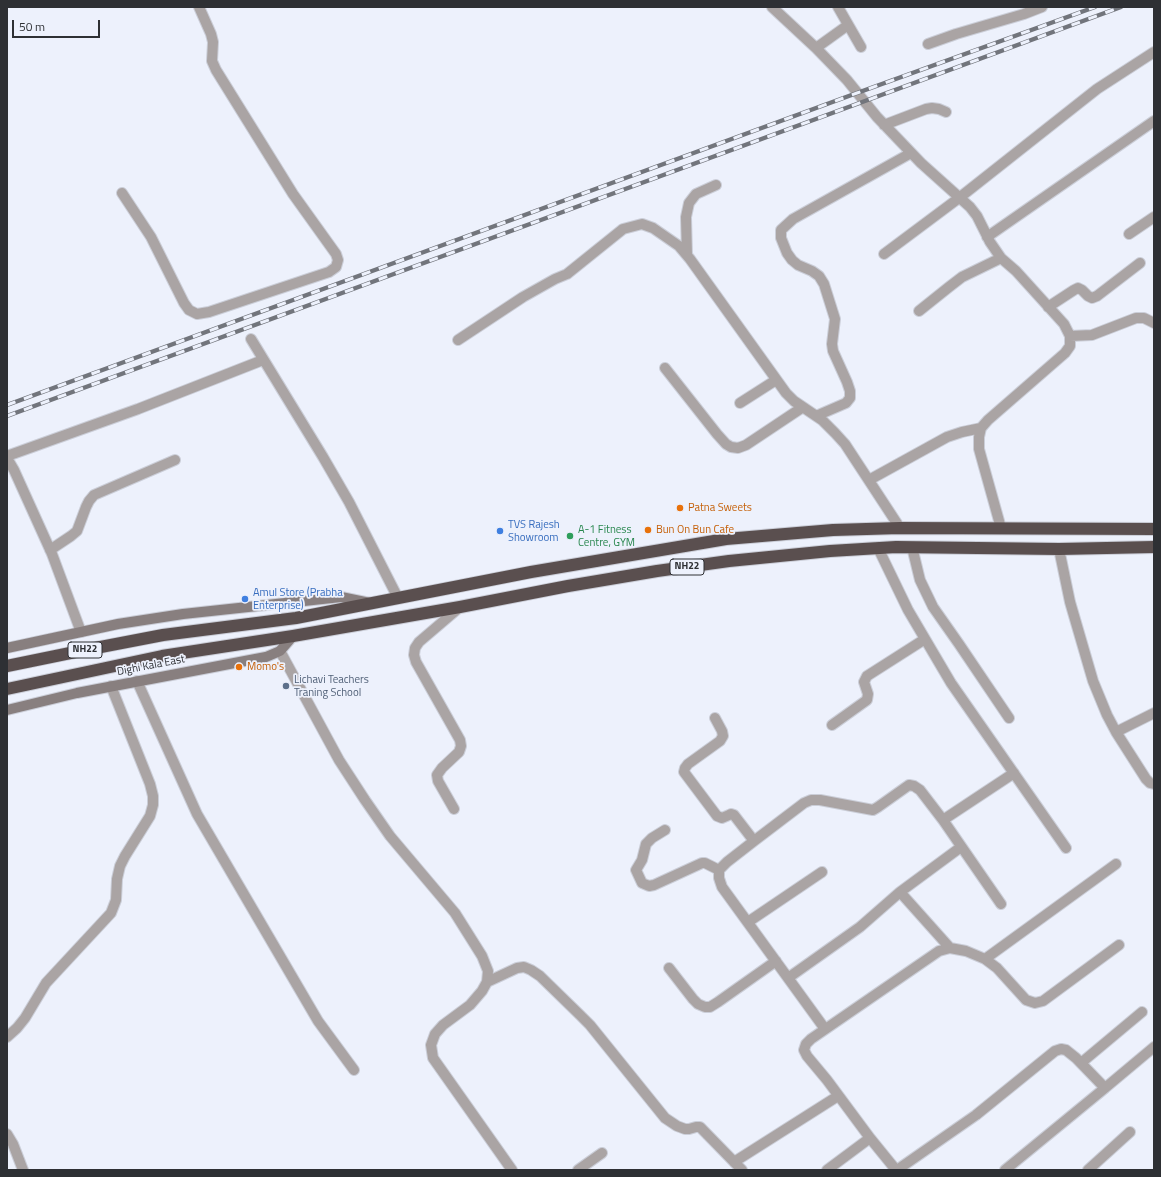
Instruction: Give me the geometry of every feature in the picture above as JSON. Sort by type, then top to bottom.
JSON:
[{"type":"highway","name":"NH22","points":[[7,666],[163,635],[296,618],[539,571],[726,539],[833,530],[900,528],[1154,529]]},
{"type":"highway","name":"NH22","points":[[7,689],[162,656],[294,636],[658,571],[744,560],[830,551],[878,548],[1059,549],[1154,547]]},
{"type":"street","points":[[122,193],[151,237],[184,303],[189,310],[197,314],[209,312],[328,272],[336,267],[338,260],[336,254],[293,194],[216,70],[212,60],[213,42],[211,34],[199,7]]},
{"type":"street","points":[[772,7],[816,48],[847,80],[884,125],[970,207],[1001,258],[1016,271],[1064,324],[1070,336],[1070,346],[1065,353],[988,420],[981,428],[979,449],[1000,528]]},
{"type":"street","points":[[838,7],[861,47]]},
{"type":"street","points":[[928,44],[1025,11],[1042,7]]},
{"type":"street","points":[[816,48],[848,25]]},
{"type":"street","points":[[884,254],[959,198],[1097,90],[1154,52]]},
{"type":"street","points":[[884,125],[932,108],[946,112]]},
{"type":"street","points":[[987,237],[1154,121]]},
{"type":"street","points":[[816,416],[846,403],[850,398],[850,391],[833,351],[832,344],[835,319],[824,284],[816,273],[798,265],[792,260],[787,253],[781,238],[781,230],[793,219],[912,153]]},
{"type":"street","points":[[687,255],[686,217],[689,203],[696,194],[716,185]]},
{"type":"street","points":[[1129,234],[1154,217]]},
{"type":"street","points":[[458,340],[523,298],[571,271],[624,228],[642,224],[653,228],[679,246],[687,255],[786,393],[794,401],[822,420],[840,438],[900,528]]},
{"type":"street","points":[[918,311],[962,277],[1001,258]]},
{"type":"street","points":[[1048,307],[1078,288],[1092,298],[1097,296],[1140,263]]},
{"type":"street","points":[[1070,336],[1092,335],[1136,318],[1144,318],[1154,323]]},
{"type":"street","points":[[251,339],[349,502],[398,598]]},
{"type":"street","points":[[81,632],[50,550],[7,457],[138,409],[264,360]]},
{"type":"street","points":[[665,368],[726,444],[731,447],[738,448],[746,445],[803,407]]},
{"type":"street","points":[[740,403],[776,380]]},
{"type":"street","points":[[869,480],[947,437],[981,428]]},
{"type":"street","points":[[50,550],[77,531],[88,500],[94,495],[175,460]]},
{"type":"street","points":[[912,547],[920,580],[933,607],[1009,718]]},
{"type":"street","points":[[878,548],[897,590],[951,683],[1066,848]]},
{"type":"street","points":[[1059,549],[1070,602],[1093,681],[1107,715],[1116,732],[1146,779],[1150,783],[1154,784]]},
{"type":"street","points":[[7,648],[118,624],[183,614],[341,597],[372,603]]},
{"type":"street","points":[[454,809],[438,781],[438,774],[442,768],[459,752],[461,746],[460,740],[416,662],[414,655],[415,648],[420,642],[460,607]]},
{"type":"street","name":"Dighi Kala East","points":[[7,710],[77,693],[266,656],[280,651],[294,636]]},
{"type":"street","points":[[832,725],[867,700],[868,694],[864,679],[867,676],[925,639]]},
{"type":"street","points":[[280,651],[339,760],[364,800],[390,836],[455,913],[482,956],[488,971],[487,982],[482,991],[470,1005],[443,1025],[435,1034],[431,1045],[433,1058],[512,1170]]},
{"type":"street","points":[[137,681],[196,814],[318,1021],[354,1070]]},
{"type":"street","points":[[7,1037],[25,1018],[46,983],[111,913],[116,900],[117,879],[120,866],[146,822],[153,805],[153,796],[150,784],[111,686]]},
{"type":"street","points":[[1116,732],[1154,713]]},
{"type":"street","points":[[715,718],[723,736],[720,741],[688,764],[684,772],[717,816],[722,818],[729,814],[734,815],[754,841]]},
{"type":"street","points":[[943,820],[1014,773]]},
{"type":"street","points":[[825,1029],[722,887],[719,878],[719,870],[727,862],[804,803],[811,800],[820,800],[873,810],[909,785],[914,786],[920,790],[943,820],[1001,904]]},
{"type":"street","points":[[665,830],[652,838],[645,847],[642,860],[636,870],[642,883],[649,886],[654,885],[702,863],[719,870]]},
{"type":"street","points":[[788,978],[860,927],[900,892],[961,847]]},
{"type":"street","points":[[985,959],[1116,864]]},
{"type":"street","points":[[748,922],[822,872]]},
{"type":"street","points":[[900,892],[950,948]]},
{"type":"street","points":[[1105,1088],[1066,1050],[1061,1049],[1055,1051],[976,1115],[897,1170],[870,1138],[827,1080],[807,1056],[804,1050],[806,1044],[811,1039],[939,951],[950,948],[966,951],[985,959],[997,968],[1026,1000],[1034,1003],[1043,1001],[1119,944]]},
{"type":"street","points":[[669,968],[698,1004],[705,1007],[710,1007],[776,961]]},
{"type":"street","points":[[487,982],[517,968],[524,967],[540,976],[590,1025],[665,1118],[685,1129],[700,1127],[742,1170]]},
{"type":"street","points":[[1081,1063],[1142,1012]]},
{"type":"street","points":[[1005,1170],[1154,1047]]},
{"type":"street","points":[[734,1162],[838,1096]]},
{"type":"street","points":[[1088,1170],[1130,1132]]},
{"type":"street","points":[[7,1134],[13,1144],[23,1170]]},
{"type":"street","points":[[827,1170],[870,1138]]},
{"type":"street","points":[[578,1170],[602,1153]]},
{"type":"railway","points":[[7,405],[1095,7]]},
{"type":"railway","points":[[7,416],[1121,7]]},
{"type":"place","name":"Patna Sweets","points":[[680,508]]},
{"type":"place","name":"Bun On Bun Cafe","points":[[648,530]]},
{"type":"place","name":"TVS Rajesh Showroom","points":[[500,531]]},
{"type":"place","name":"A-1 Fitness Centre, GYM","points":[[570,536]]},
{"type":"place","name":"Amul Store (Prabha Enterprise)","points":[[245,599]]},
{"type":"place","name":"Momo's","points":[[239,667]]},
{"type":"place","name":"Lichavi Teachers Traning School","points":[[286,686]]}]
